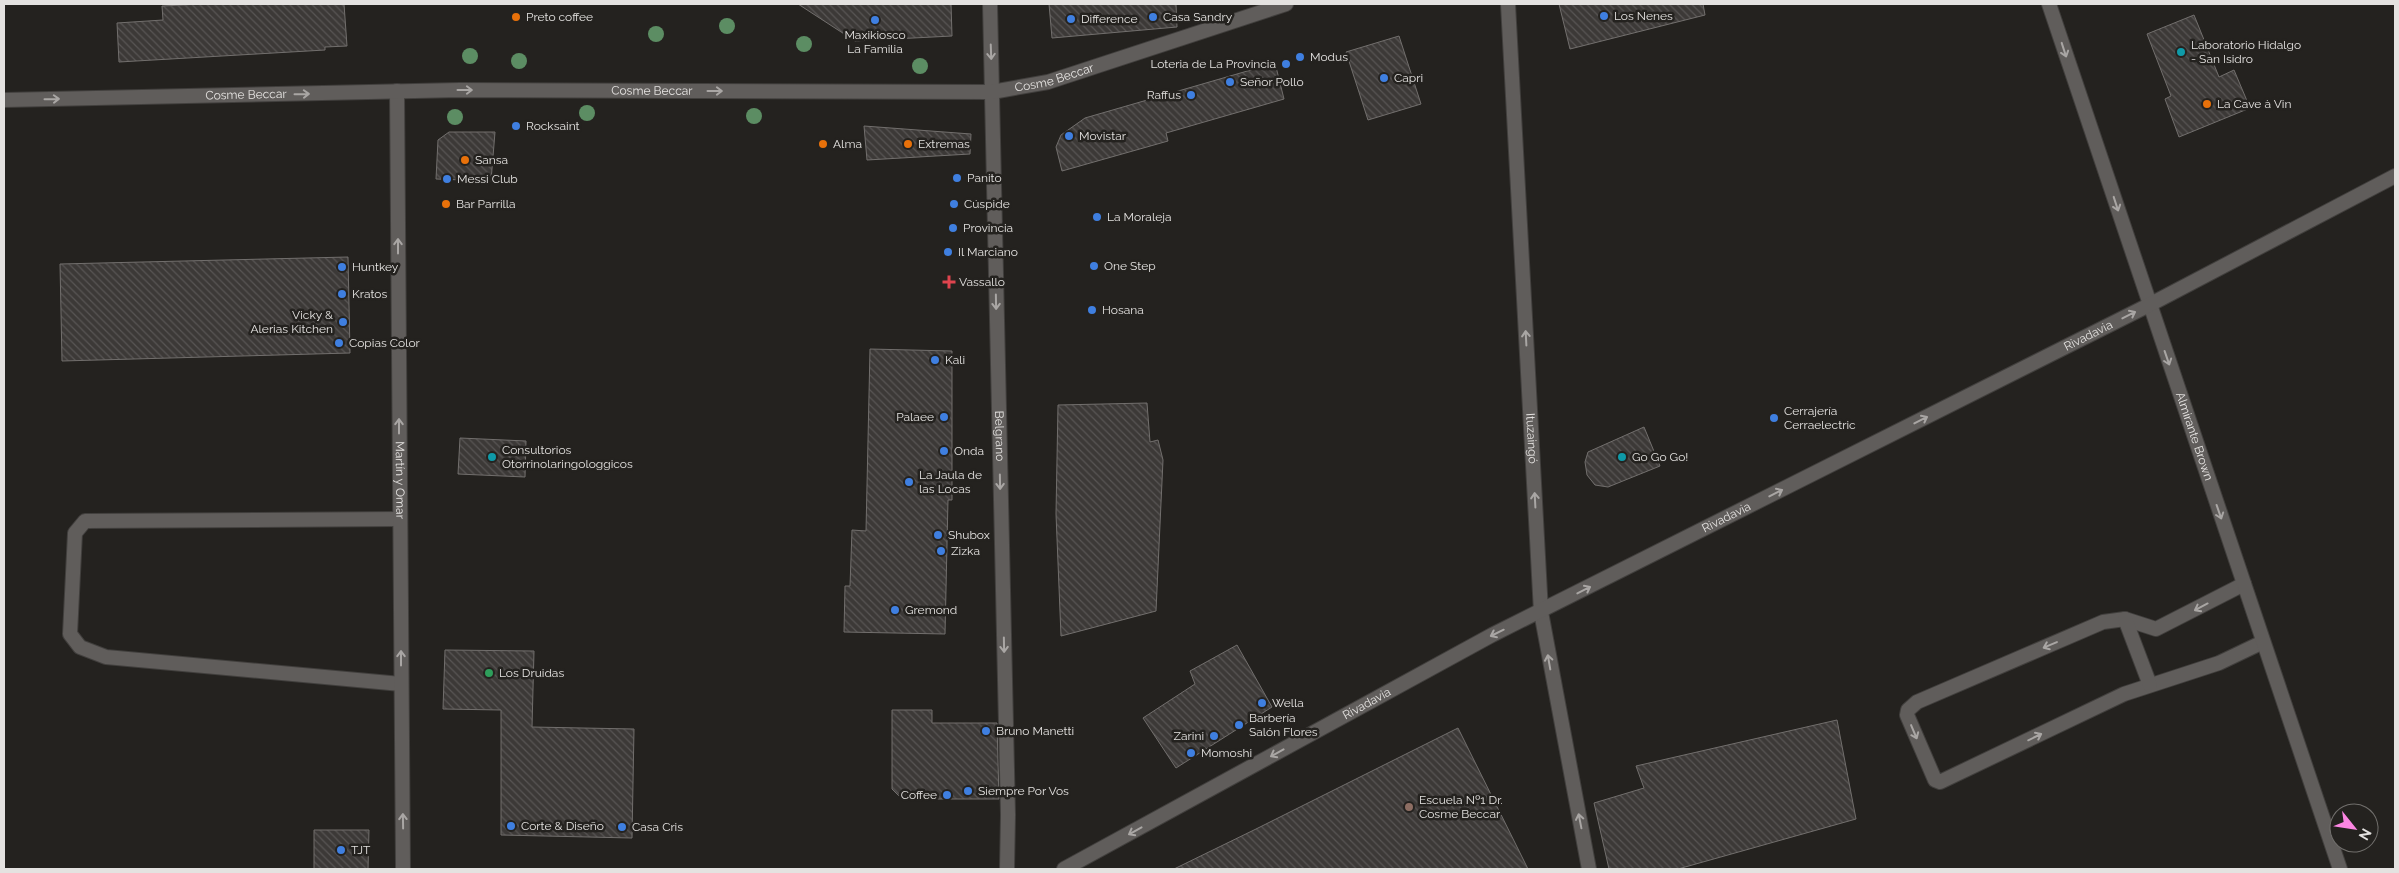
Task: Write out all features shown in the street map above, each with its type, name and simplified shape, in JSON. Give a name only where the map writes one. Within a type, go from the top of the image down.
[{"type":"street","name":"Belgrano","points":[[990,4],[1008,815],[1007,869]]},
{"type":"street","name":"Cosme Beccar","points":[[4,100],[397,91],[992,92],[1048,82],[1286,4]]},
{"type":"street","name":"Ituzaingó","points":[[1508,4],[1541,612],[1589,869]]},
{"type":"street","name":"Almirante Brown","points":[[2049,4],[2340,869]]},
{"type":"street","name":"Martín y Omar","points":[[397,91],[403,869]]},
{"type":"street","name":"Rivadavia","points":[[1064,869],[1492,635],[2149,305],[2395,176]]},
{"type":"street","points":[[400,519],[85,520],[75,533],[70,634],[80,647],[106,657],[401,684]]},
{"type":"street","points":[[2244,584],[2156,628],[2125,618],[2103,622],[1916,702],[1908,710],[1907,715],[1935,780],[1940,782],[2124,694],[2219,663],[2263,642]]},
{"type":"street","points":[[2125,618],[2150,686]]},
{"type":"building","points":[[202,4],[344,4],[347,46],[325,47],[325,50],[119,62],[117,23],[163,20],[162,6]]},
{"type":"building","points":[[798,4],[951,4],[952,36],[855,41]]},
{"type":"building","points":[[1049,4],[1176,4],[1177,27],[1052,38]]},
{"type":"building","name":"Los Nenes","points":[[1559,4],[1703,4],[1705,15],[1570,49]]},
{"type":"building","points":[[2194,15],[2219,77],[2234,70],[2250,108],[2179,137],[2165,99],[2171,96],[2147,34]]},
{"type":"building","name":"Capri","points":[[1399,36],[1421,104],[1368,120],[1346,52]]},
{"type":"building","points":[[1275,63],[1284,99],[1166,133],[1168,141],[1062,171],[1056,147],[1061,135],[1085,118]]},
{"type":"building","name":"Extremas","points":[[864,126],[971,134],[970,154],[867,160]]},
{"type":"building","name":"Sansa","points":[[449,132],[495,132],[491,181],[436,179],[438,140]]},
{"type":"building","points":[[348,257],[350,353],[62,361],[60,264]]},
{"type":"building","points":[[870,349],[952,351],[952,500],[948,500],[945,634],[844,632],[845,586],[850,586],[852,530],[866,531]]},
{"type":"building","points":[[1147,403],[1150,442],[1158,440],[1163,460],[1156,611],[1061,636],[1056,514],[1058,405]]},
{"type":"building","name":"Go Go Go!","points":[[1644,427],[1660,466],[1608,487],[1595,485],[1587,475],[1585,462],[1588,452]]},
{"type":"building","name":"Consultorios Otorrinolaringologgicos","points":[[460,438],[526,441],[525,477],[458,474]]},
{"type":"building","points":[[1237,645],[1272,707],[1176,768],[1143,718],[1195,684],[1190,671]]},
{"type":"building","points":[[445,650],[534,651],[532,727],[634,729],[632,838],[501,835],[501,710],[443,709]]},
{"type":"building","points":[[892,710],[932,710],[932,723],[997,723],[999,799],[911,799],[900,797],[892,789]]},
{"type":"building","points":[[1837,720],[1856,819],[1678,869],[1609,869],[1594,803],[1644,788],[1636,766]]},
{"type":"building","name":"Escuela Nº1 Dr. Cosme Beccar","points":[[1458,728],[1528,869],[1174,869],[1256,829]]},
{"type":"building","name":"TJT","points":[[314,830],[369,830],[368,869],[314,869]]},
{"type":"place","name":"Los Nenes","points":[[1604,16]]},
{"type":"place","name":"Preto coffee","points":[[516,17]]},
{"type":"place","name":"Casa Sandry","points":[[1153,17]]},
{"type":"place","name":"Difference","points":[[1071,19]]},
{"type":"place","name":"Maxikiosco La Familia","points":[[875,20]]},
{"type":"place","name":"Laboratorio Hidalgo - San Isidro","points":[[2181,52]]},
{"type":"place","name":"Modus","points":[[1300,57]]},
{"type":"place","name":"Loteria de La Provincia","points":[[1286,64]]},
{"type":"place","name":"Capri","points":[[1384,78]]},
{"type":"place","name":"Señor Pollo","points":[[1230,82]]},
{"type":"place","name":"Raffus","points":[[1191,95]]},
{"type":"place","name":"La Cave à Vin","points":[[2207,104]]},
{"type":"place","name":"Rocksaint","points":[[516,126]]},
{"type":"place","name":"Movistar","points":[[1069,136]]},
{"type":"place","name":"Alma","points":[[823,144]]},
{"type":"place","name":"Extremas","points":[[908,144]]},
{"type":"place","name":"Sansa","points":[[465,160]]},
{"type":"place","name":"Panito","points":[[957,178]]},
{"type":"place","name":"Messi Club","points":[[447,179]]},
{"type":"place","name":"Bar Parrilla","points":[[446,204]]},
{"type":"place","name":"Cúspide","points":[[954,204]]},
{"type":"place","name":"La Moraleja","points":[[1097,217]]},
{"type":"place","name":"Provincia","points":[[953,228]]},
{"type":"place","name":"Il Marciano","points":[[948,252]]},
{"type":"place","name":"One Step","points":[[1094,266]]},
{"type":"place","name":"Huntkey","points":[[342,267]]},
{"type":"place","name":"Vassallo","points":[[949,282]]},
{"type":"place","name":"Kratos","points":[[342,294]]},
{"type":"place","name":"Hosana","points":[[1092,310]]},
{"type":"place","name":"Vicky & Alerias Kitchen","points":[[343,322]]},
{"type":"place","name":"Copias Color","points":[[339,343]]},
{"type":"place","name":"Kali","points":[[935,360]]},
{"type":"place","name":"Palaee","points":[[944,417]]},
{"type":"place","name":"Cerrajería Cerraelectric","points":[[1774,418]]},
{"type":"place","name":"Onda","points":[[944,451]]},
{"type":"place","name":"Consultorios Otorrinolaringologgicos","points":[[492,457]]},
{"type":"place","name":"Go Go Go!","points":[[1622,457]]},
{"type":"place","name":"La Jaula de las Locas","points":[[909,482]]},
{"type":"place","name":"Shubox","points":[[938,535]]},
{"type":"place","name":"Zizka","points":[[941,551]]},
{"type":"place","name":"Gremond","points":[[895,610]]},
{"type":"place","name":"Los Druidas","points":[[489,673]]},
{"type":"place","name":"Wella","points":[[1262,703]]},
{"type":"place","name":"Barbería Salón Flores","points":[[1239,725]]},
{"type":"place","name":"Bruno Manetti","points":[[986,731]]},
{"type":"place","name":"Zarini","points":[[1214,736]]},
{"type":"place","name":"Momoshi","points":[[1191,753]]},
{"type":"place","name":"Siempre Por Vos","points":[[968,791]]},
{"type":"place","name":"Coffee","points":[[947,795]]},
{"type":"place","name":"Escuela Nº1 Dr. Cosme Beccar","points":[[1409,807]]},
{"type":"place","name":"Corte & Diseño","points":[[511,826]]},
{"type":"place","name":"Casa Cris","points":[[622,827]]},
{"type":"place","name":"TJT","points":[[341,850]]}]
